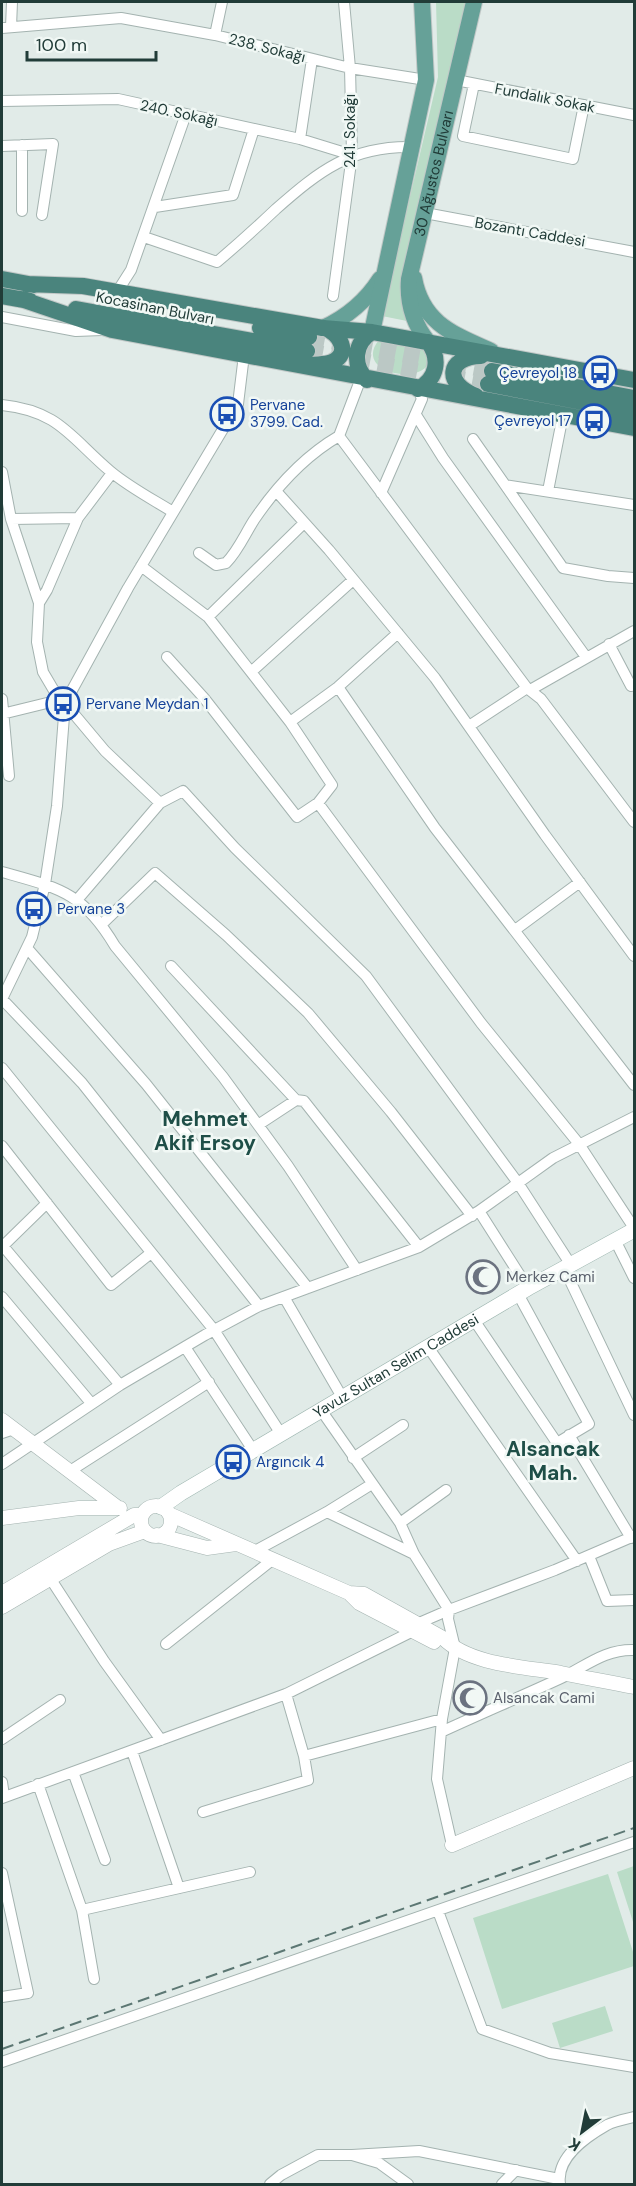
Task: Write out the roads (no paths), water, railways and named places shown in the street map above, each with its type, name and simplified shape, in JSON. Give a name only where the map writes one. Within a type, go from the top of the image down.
[{"type":"highway","name":"Kocasinan Bulvarı","points":[[2,279],[23,292]]},
{"type":"highway","points":[[23,292],[83,286],[135,295],[313,338],[339,337],[342,345],[338,357],[328,363],[299,366]]},
{"type":"highway","points":[[23,292],[112,330],[634,429]]},
{"type":"highway","name":"Kocasinan Bulvarı","points":[[2,296],[23,292],[313,338]]},
{"type":"highway","points":[[364,379],[357,354],[363,339],[372,332]]},
{"type":"highway","points":[[313,338],[372,332],[634,380]]},
{"type":"highway","points":[[418,389],[427,383],[435,368],[435,357],[428,342]]},
{"type":"highway","points":[[494,402],[461,389],[455,381],[454,372],[465,358],[503,356]]},
{"type":"highway","points":[[634,398],[490,378],[634,412]]},
{"type":"main road","name":"30 Ağustos Bulvarı","points":[[372,332],[426,80],[422,2]]},
{"type":"main road","name":"30 Ağustos Bulvarı","points":[[428,342],[414,319],[409,303],[408,287],[474,2]]},
{"type":"main road","points":[[412,265],[417,292],[425,308],[435,320],[458,336],[503,356]]},
{"type":"main road","points":[[313,338],[360,304],[384,273]]},
{"type":"main road","name":"Yavuz Sultan Selim Caddesi","points":[[165,1510],[181,1493],[523,1291],[634,1229]]},
{"type":"street","points":[[7,27],[12,2]]},
{"type":"street","points":[[215,35],[222,2]]},
{"type":"street","name":"241. Sokağı","points":[[333,296],[352,155],[350,68],[344,2]]},
{"type":"street","name":"238. Sokağı","points":[[7,27],[121,18],[215,35],[350,68],[426,80]]},
{"type":"street","points":[[300,139],[312,59]]},
{"type":"street","name":"Fundalık Sokak","points":[[456,80],[634,115]]},
{"type":"street","points":[[474,84],[464,136],[562,157],[573,159],[584,105]]},
{"type":"street","name":"240. Sokağı","points":[[2,101],[118,99],[300,139],[352,155]]},
{"type":"street","points":[[117,292],[131,270],[144,237],[186,114]]},
{"type":"street","points":[[155,207],[233,195],[254,129]]},
{"type":"street","points":[[2,146],[53,144],[42,215]]},
{"type":"street","points":[[22,145],[22,211]]},
{"type":"street","points":[[144,237],[217,262],[316,175],[352,155],[387,147],[411,147]]},
{"type":"street","name":"Bozantı Caddesi","points":[[425,213],[634,252]]},
{"type":"street","points":[[131,270],[135,295]]},
{"type":"street","points":[[2,316],[76,331],[112,330]]},
{"type":"street","points":[[244,355],[238,404],[141,566],[65,703],[57,806],[45,884],[32,937],[4,985],[2,999],[82,1083],[259,1306]]},
{"type":"street","points":[[199,553],[216,565],[226,563],[276,491],[304,460],[339,436],[364,379]]},
{"type":"street","points":[[381,493],[422,399],[418,389]]},
{"type":"street","points":[[2,405],[33,411],[56,421],[112,472],[173,512]]},
{"type":"street","points":[[416,415],[443,458],[586,657]]},
{"type":"street","points":[[548,492],[563,415]]},
{"type":"street","points":[[339,436],[529,689],[541,699],[634,822]]},
{"type":"street","points":[[473,439],[563,567],[608,576],[634,578]]},
{"type":"street","points":[[2,472],[4,493],[11,519],[39,603],[37,631],[40,663],[48,681],[105,751],[160,803]]},
{"type":"street","points":[[39,603],[47,590],[78,518],[112,472]]},
{"type":"street","points":[[505,485],[634,506]]},
{"type":"street","points":[[276,491],[435,678],[634,956]]},
{"type":"street","points":[[11,519],[78,518]]},
{"type":"street","points":[[208,617],[304,523]]},
{"type":"street","points":[[141,566],[208,617],[290,722],[332,785],[318,803],[297,817],[204,698],[167,657]]},
{"type":"street","points":[[251,672],[353,580]]},
{"type":"street","points":[[470,726],[529,689],[634,631]]},
{"type":"street","points":[[290,722],[338,687],[398,633]]},
{"type":"street","points":[[609,644],[631,686]]},
{"type":"street","points":[[338,687],[435,828],[634,1085]]},
{"type":"street","points":[[2,699],[9,776]]},
{"type":"street","points":[[2,714],[51,702],[65,703]]},
{"type":"street","points":[[77,900],[160,803],[183,790],[235,848],[366,976],[518,1183],[568,1267],[634,1415]]},
{"type":"street","points":[[318,803],[481,1023],[579,1144],[634,1229]]},
{"type":"street","points":[[2,872],[45,884],[77,900],[93,913],[115,946],[223,1077],[288,1166],[357,1270]]},
{"type":"street","points":[[102,924],[154,873],[226,935],[308,1013],[475,1214],[523,1291],[589,1424],[557,1443],[474,1320]]},
{"type":"street","points":[[515,930],[580,882]]},
{"type":"street","points":[[27,948],[146,1084],[309,1288]]},
{"type":"street","points":[[171,966],[296,1100],[304,1101],[419,1247]]},
{"type":"street","points":[[2,1068],[214,1330],[281,1434]]},
{"type":"street","points":[[258,1125],[296,1100]]},
{"type":"street","points":[[2,1464],[120,1384],[214,1330],[259,1306],[419,1247],[475,1214],[553,1158],[634,1117]]},
{"type":"street","points":[[2,1146],[111,1285],[151,1253]]},
{"type":"street","points":[[47,1203],[2,1245],[120,1384]]},
{"type":"street","points":[[615,1240],[634,1278]]},
{"type":"street","points":[[2,1297],[91,1403]]},
{"type":"street","points":[[284,1297],[342,1397]]},
{"type":"street","points":[[185,1347],[253,1450]]},
{"type":"street","points":[[428,1347],[577,1561]]},
{"type":"street","points":[[70,1471],[209,1382]]},
{"type":"street","points":[[321,1410],[400,1524],[414,1554],[449,1610],[448,1619],[453,1646],[442,1719],[437,1779],[452,1845],[634,1768]]},
{"type":"street","points":[[2,1420],[8,1431],[34,1443],[117,1507]]},
{"type":"street","points":[[353,1458],[403,1425]]},
{"type":"street","points":[[2,1782],[3,1797],[286,1694],[449,1610],[633,1537],[569,1435]]},
{"type":"street","points":[[253,1552],[327,1512],[372,1484]]},
{"type":"street","points":[[400,1524],[446,1490]]},
{"type":"street","points":[[2,1593],[134,1515],[142,1514],[151,1506],[165,1510],[253,1552],[349,1593],[364,1594],[416,1627],[443,1638],[453,1646],[491,1661],[634,1687]]},
{"type":"street","points":[[2,1518],[79,1508],[117,1507],[142,1514]]},
{"type":"street","points":[[2,1607],[109,1544],[168,1529],[170,1522],[165,1510]]},
{"type":"street","points":[[327,1512],[414,1554]]},
{"type":"street","points":[[142,1514],[141,1525],[151,1533],[207,1548],[236,1544]]},
{"type":"street","points":[[589,1556],[607,1601],[634,1600]]},
{"type":"street","points":[[166,1644],[272,1560]]},
{"type":"street","points":[[50,1578],[104,1661],[161,1740]]},
{"type":"street","points":[[441,1732],[568,1675],[601,1655],[621,1650],[634,1650]]},
{"type":"street","points":[[204,1812],[308,1780],[304,1756],[286,1694]]},
{"type":"street","points":[[2,1740],[60,1700]]},
{"type":"street","points":[[304,1756],[442,1719]]},
{"type":"street","points":[[132,1751],[179,1888]]},
{"type":"street","points":[[73,1772],[105,1860]]},
{"type":"street","points":[[38,1784],[82,1910],[94,1979]]},
{"type":"street","points":[[2,2062],[634,1842]]},
{"type":"street","points":[[82,1910],[250,1872]]},
{"type":"street","points":[[2,1873],[7,1924],[28,1993],[2,1997]]},
{"type":"street","points":[[438,1911],[482,2029],[550,2053],[634,2067]]},
{"type":"street","points":[[270,2184],[281,2175],[318,2155],[351,2156],[419,2151],[516,2170],[560,2182],[558,2173],[572,2150],[609,2124],[634,2117]]},
{"type":"street","points":[[351,2156],[379,2163],[408,2184]]},
{"type":"street","points":[[502,2184],[516,2170]]},
{"type":"tunnel","points":[[309,337],[492,371]]},
{"type":"tunnel","points":[[307,351],[488,384]]},
{"type":"railway","points":[[2,2049],[634,1828]]},
{"type":"place","name":"Çevreyol 18","points":[[600,373]]},
{"type":"place","name":"Pervane 3799. Cad.","points":[[227,414]]},
{"type":"place","name":"Çevreyol 17","points":[[594,421]]},
{"type":"place","name":"Pervane Meydan 1","points":[[63,704]]},
{"type":"place","name":"Pervane 3","points":[[34,909]]},
{"type":"place","name":"Merkez Cami","points":[[483,1277]]},
{"type":"place","name":"Argıncık 4","points":[[233,1462]]},
{"type":"place","name":"Alsancak Cami","points":[[470,1698]]},
{"type":"district","name":"Mehmet Akif Ersoy","points":[[205,1131]]},
{"type":"district","name":"Alsancak Mah.","points":[[553,1461]]}]
